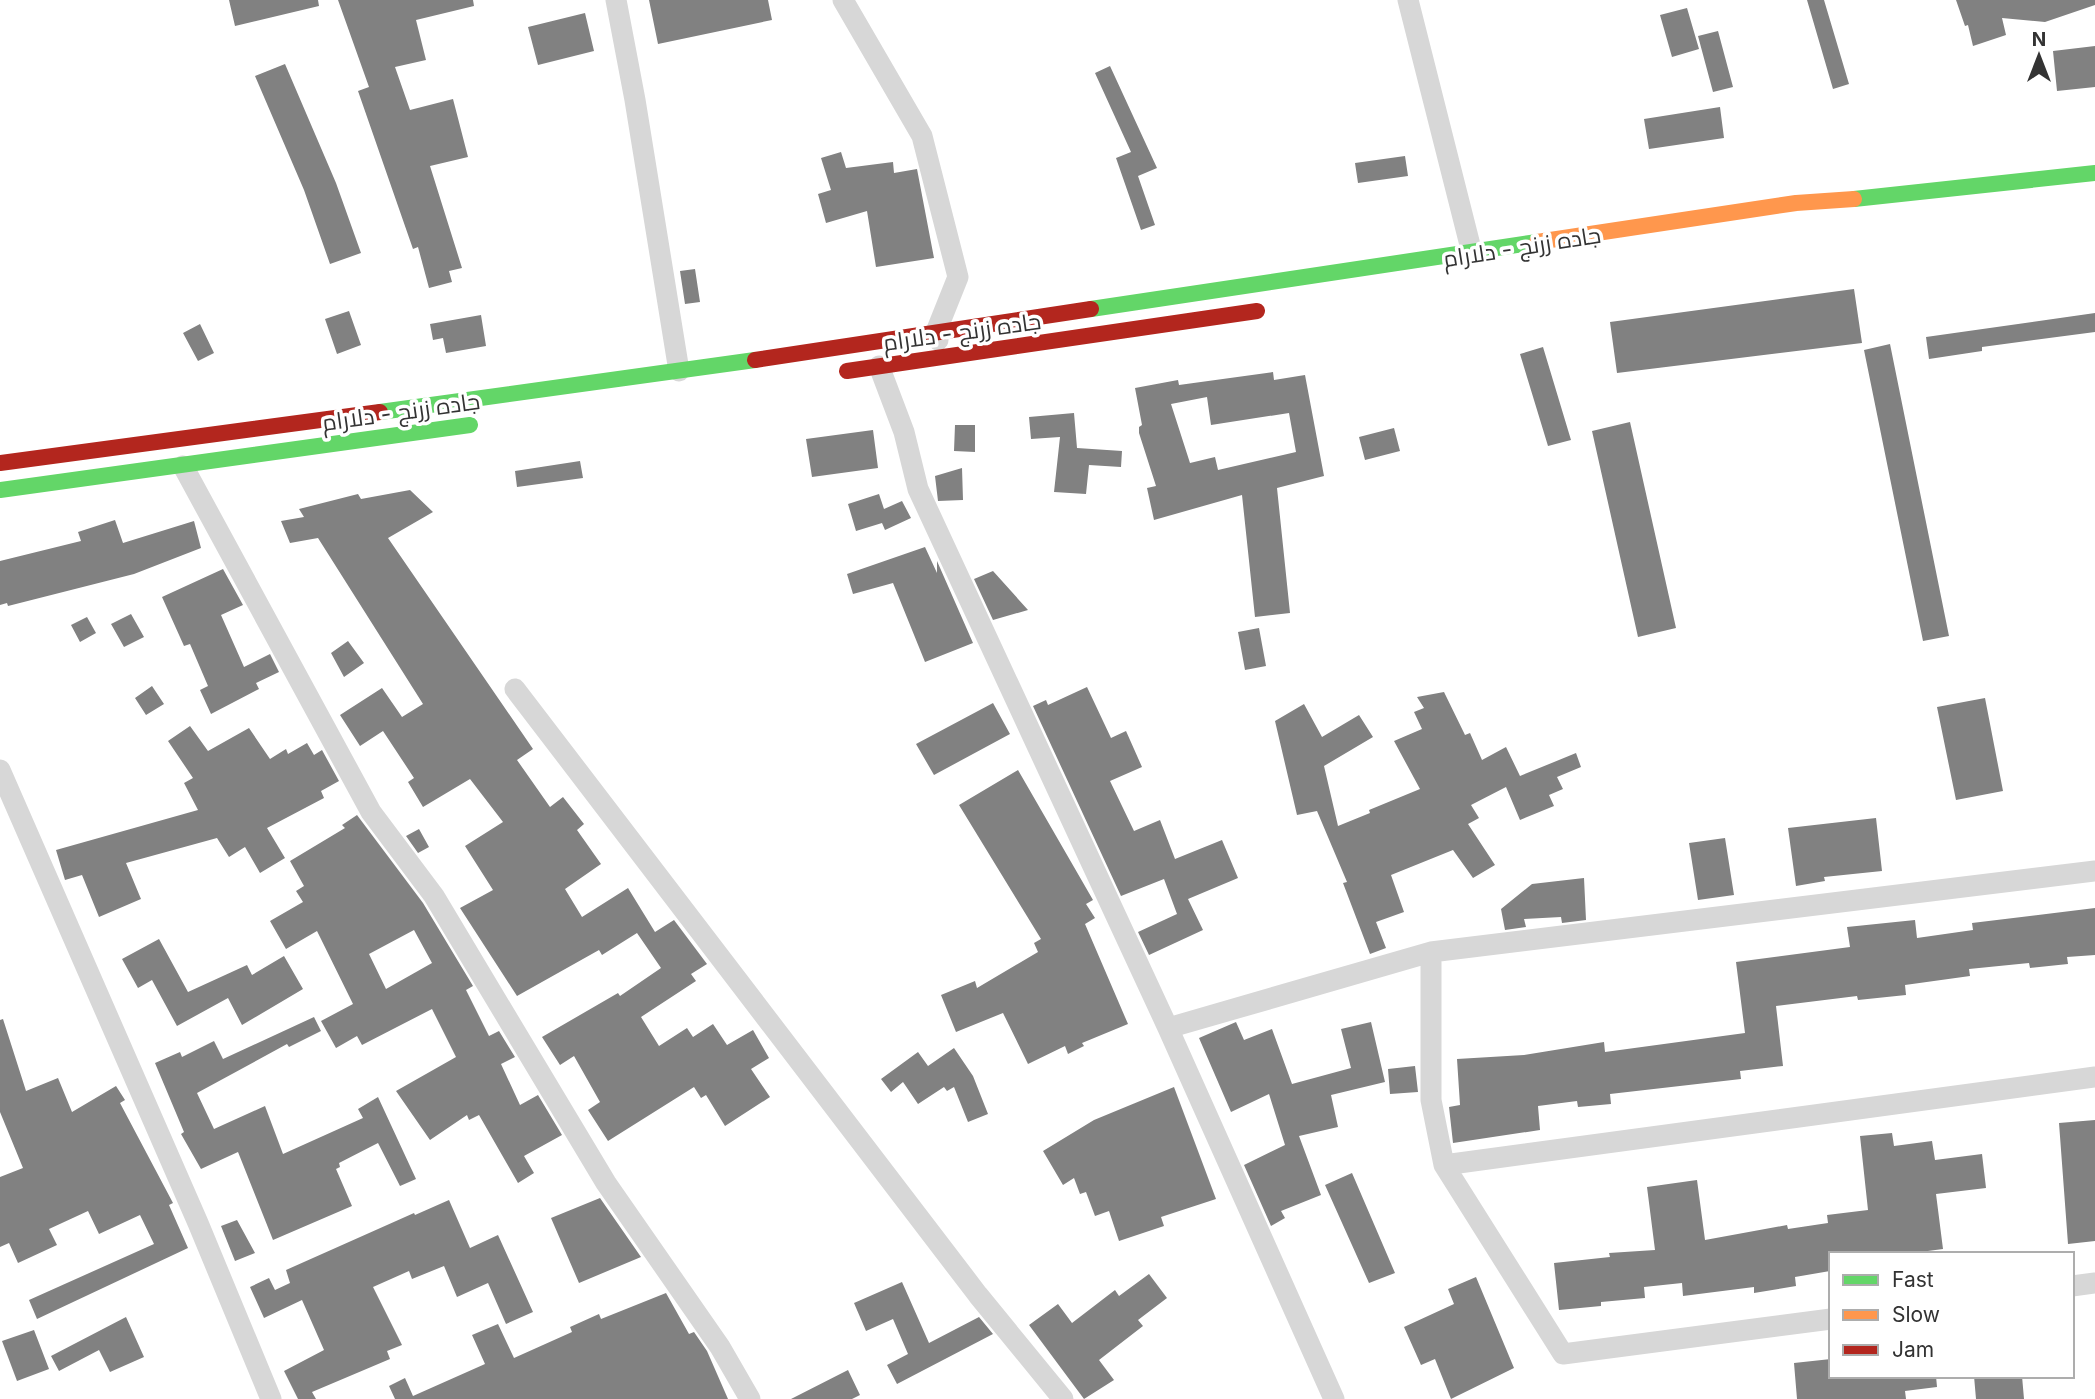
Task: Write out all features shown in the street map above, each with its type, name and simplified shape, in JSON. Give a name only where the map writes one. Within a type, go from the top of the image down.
[{"type":"highway","name":"جاده زرنج - دلارام","points":[[0,463],[679,370],[1796,203],[1926,193],[2095,173]]},
{"type":"highway","name":"جاده زرنج - دلارام","points":[[1845,216],[1926,193]]},
{"type":"highway","name":"جاده زرنج - دلارام","points":[[825,374],[943,359],[1271,309]]},
{"type":"highway","name":"جاده زرنج - دلارام","points":[[0,490],[483,423]]},
{"type":"street","points":[[616,0],[679,370]]},
{"type":"street","points":[[843,0],[922,136],[958,277],[936,332],[943,359]]},
{"type":"street","points":[[1408,0],[1472,253]]},
{"type":"street","points":[[879,366],[904,432],[918,489],[1168,1028],[1334,1399]]},
{"type":"street","points":[[183,466],[371,811],[434,896],[606,1183],[720,1347],[750,1399]]},
{"type":"street","points":[[514,689],[969,1283],[1063,1399]]},
{"type":"street","points":[[0,770],[193,1211],[271,1399]]},
{"type":"street","points":[[1168,1028],[1431,952],[2095,871]]},
{"type":"street","points":[[1431,952],[1431,1100],[1444,1165],[1563,1354],[1829,1318]]},
{"type":"street","points":[[1444,1165],[2095,1077]]},
{"type":"street","points":[[2074,1286],[2095,1283]]},
{"type":"building","points":[[229,0],[318,0],[319,6],[235,26]]},
{"type":"building","points":[[338,0],[473,0],[474,6],[416,20],[426,60],[395,67],[410,110],[453,99],[468,157],[430,166],[462,268],[449,271],[452,282],[429,288],[418,247],[413,249],[358,91],[369,87]]},
{"type":"building","points":[[649,0],[768,0],[772,20],[658,44]]},
{"type":"building","points":[[1807,0],[1824,0],[1849,84],[1833,89]]},
{"type":"building","points":[[1956,0],[2095,0],[2095,5],[2045,22],[2002,18],[2006,35],[1973,46],[1968,25],[1965,26]]},
{"type":"building","points":[[1687,8],[1699,49],[1672,57],[1660,15]]},
{"type":"building","points":[[585,13],[594,51],[538,65],[528,27]]},
{"type":"building","points":[[1718,31],[1733,87],[1713,92],[1698,36]]},
{"type":"building","points":[[2095,46],[2095,87],[2057,91],[2053,51]]},
{"type":"building","points":[[285,64],[336,183],[361,253],[330,264],[304,190],[255,76]]},
{"type":"building","points":[[1110,66],[1157,168],[1138,176],[1155,225],[1141,230],[1116,158],[1131,152],[1095,73]]},
{"type":"building","points":[[1720,107],[1724,138],[1649,149],[1644,119]]},
{"type":"building","points":[[841,152],[846,168],[893,162],[894,173],[917,169],[934,258],[876,267],[867,211],[826,223],[818,194],[831,190],[821,158]]},
{"type":"building","points":[[1405,156],[1408,176],[1358,183],[1355,163]]},
{"type":"building","points":[[695,269],[700,302],[685,304],[680,271]]},
{"type":"building","points":[[1854,289],[1862,343],[1617,373],[1610,322]]},
{"type":"building","points":[[349,311],[361,345],[337,354],[325,319]]},
{"type":"building","points":[[2095,313],[2095,332],[1982,347],[1982,351],[1929,359],[1926,337]]},
{"type":"building","points":[[481,315],[486,346],[446,353],[443,338],[433,340],[430,324]]},
{"type":"building","points":[[200,324],[214,353],[198,361],[183,333]]},
{"type":"building","points":[[1890,344],[1949,636],[1923,641],[1864,350]]},
{"type":"building","points":[[1543,347],[1571,440],[1548,446],[1520,354]]},
{"type":"building","points":[[1273,372],[1274,380],[1305,375],[1324,476],[1277,488],[1290,613],[1255,617],[1242,495],[1154,520],[1147,488],[1156,486],[1139,433],[1139,427],[1142,425],[1135,388],[1178,380],[1179,385]],"holes":[[[1207,397],[1211,425],[1289,413],[1296,452],[1218,470],[1215,457],[1190,463],[1171,404]]]},
{"type":"building","points":[[1074,413],[1077,448],[1122,451],[1121,467],[1089,465],[1086,494],[1054,492],[1060,437],[1031,439],[1029,417]]},
{"type":"building","points":[[1630,422],[1676,628],[1638,637],[1592,431]]},
{"type":"building","points":[[955,425],[975,425],[975,452],[954,451]]},
{"type":"building","points":[[1394,428],[1400,451],[1365,460],[1359,437]]},
{"type":"building","points":[[873,430],[878,468],[812,477],[806,439]]},
{"type":"building","points":[[580,461],[583,478],[517,487],[515,471]]},
{"type":"building","points":[[962,468],[963,500],[938,501],[935,476]]},
{"type":"building","points":[[410,490],[433,512],[388,538],[533,749],[517,760],[550,807],[563,797],[584,824],[577,830],[601,864],[565,889],[582,917],[628,888],[655,932],[674,920],[707,964],[691,974],[696,981],[641,1017],[659,1046],[687,1028],[693,1037],[713,1024],[727,1045],[753,1030],[769,1058],[751,1069],[770,1097],[725,1126],[706,1095],[701,1098],[694,1087],[608,1141],[588,1110],[600,1102],[574,1056],[560,1065],[542,1037],[618,993],[620,996],[661,968],[637,933],[602,955],[599,950],[517,996],[460,908],[493,890],[465,846],[503,822],[470,779],[423,807],[408,782],[414,778],[383,731],[360,746],[340,715],[382,688],[402,717],[423,704],[318,538],[290,543],[281,521],[304,517],[299,509],[358,494],[361,499]]},
{"type":"building","points":[[879,494],[884,509],[902,501],[911,518],[885,530],[882,523],[856,531],[848,504]]},
{"type":"building","points":[[115,520],[123,543],[194,521],[201,548],[134,574],[8,606],[7,603],[0,605],[0,561],[81,541],[78,532]]},
{"type":"building","points":[[925,547],[937,573],[937,561],[973,643],[925,662],[893,583],[853,594],[847,574]]},
{"type":"building","points":[[223,569],[243,605],[221,615],[244,667],[270,654],[279,672],[256,683],[259,689],[211,714],[200,690],[208,686],[190,644],[184,646],[162,597]]},
{"type":"building","points":[[993,571],[1028,610],[993,620],[974,579]]},
{"type":"building","points":[[131,614],[144,637],[124,647],[111,624]]},
{"type":"building","points":[[87,617],[96,633],[80,642],[71,625]]},
{"type":"building","points":[[1259,628],[1266,666],[1245,670],[1238,632]]},
{"type":"building","points":[[348,641],[364,663],[344,677],[331,653]]},
{"type":"building","points":[[152,686],[164,704],[146,715],[135,698]]},
{"type":"building","points":[[1087,687],[1111,738],[1126,731],[1142,767],[1110,781],[1134,831],[1160,820],[1175,859],[1222,840],[1238,878],[1188,899],[1203,930],[1149,955],[1138,932],[1177,914],[1164,879],[1121,896],[1033,706],[1046,700],[1048,705]]},
{"type":"building","points":[[1444,692],[1465,735],[1470,733],[1482,760],[1506,747],[1520,776],[1576,753],[1581,767],[1557,777],[1563,789],[1549,795],[1554,806],[1520,820],[1506,787],[1471,805],[1479,818],[1468,824],[1495,865],[1473,878],[1453,850],[1391,875],[1404,912],[1376,922],[1386,948],[1370,954],[1343,883],[1347,882],[1317,811],[1297,815],[1275,721],[1304,704],[1322,737],[1359,715],[1373,737],[1324,766],[1338,826],[1420,789],[1394,741],[1422,729],[1414,712],[1424,708],[1417,697]]},
{"type":"building","points":[[1985,698],[2003,791],[1956,800],[1937,707]]},
{"type":"building","points":[[993,703],[1010,734],[934,775],[916,744]]},
{"type":"building","points":[[190,726],[208,751],[249,728],[270,759],[286,749],[288,754],[307,743],[314,755],[322,750],[339,781],[321,791],[324,798],[267,828],[285,858],[260,873],[245,847],[229,857],[217,838],[126,863],[141,899],[99,917],[82,875],[65,880],[56,850],[198,810],[184,783],[193,778],[168,741]]},
{"type":"building","points":[[1018,770],[1093,900],[1086,904],[1095,918],[1085,924],[1128,1024],[1082,1043],[1084,1046],[1068,1054],[1065,1046],[1028,1064],[1003,1013],[956,1032],[941,995],[975,981],[977,988],[1038,952],[1034,943],[1041,939],[959,805]]},
{"type":"building","points":[[357,815],[423,903],[473,986],[466,990],[489,1036],[499,1031],[515,1057],[501,1064],[520,1105],[538,1095],[562,1135],[524,1156],[534,1173],[518,1183],[479,1115],[469,1120],[467,1115],[430,1140],[396,1091],[456,1057],[432,1009],[362,1045],[357,1036],[336,1048],[321,1021],[353,1004],[317,931],[286,949],[270,921],[303,902],[296,891],[304,886],[290,861],[345,828],[342,825]],"holes":[[[414,930],[432,963],[386,989],[369,954]]]},
{"type":"building","points":[[1876,818],[1882,871],[1824,877],[1825,881],[1796,886],[1788,828]]},
{"type":"building","points":[[419,829],[429,847],[418,853],[406,836]]},
{"type":"building","points":[[1725,838],[1734,895],[1698,900],[1689,843]]},
{"type":"building","points":[[1584,878],[1586,920],[1562,923],[1561,917],[1524,919],[1526,927],[1505,930],[1501,909],[1532,884]]},
{"type":"building","points":[[2095,908],[2095,955],[2067,957],[2068,964],[2030,968],[2029,963],[1969,969],[1970,976],[1905,985],[1906,995],[1858,1000],[1857,996],[1776,1006],[1783,1066],[1740,1071],[1741,1079],[1610,1094],[1611,1104],[1578,1107],[1577,1101],[1538,1106],[1540,1130],[1453,1143],[1449,1107],[1460,1105],[1457,1059],[1524,1055],[1604,1042],[1605,1052],[1745,1033],[1736,962],[1850,947],[1847,927],[1915,920],[1917,938],[1973,930],[1972,923]]},
{"type":"building","points":[[159,939],[188,992],[247,965],[252,975],[284,956],[303,989],[242,1025],[228,998],[177,1026],[152,980],[138,988],[122,959]]},
{"type":"building","points":[[314,1017],[321,1031],[289,1047],[287,1044],[197,1093],[214,1129],[265,1106],[283,1154],[363,1118],[358,1109],[378,1097],[416,1179],[400,1186],[378,1143],[339,1163],[340,1167],[336,1169],[352,1206],[273,1240],[238,1152],[201,1169],[181,1134],[184,1132],[155,1063],[180,1052],[182,1057],[214,1041],[223,1059]]},
{"type":"building","points":[[3,1019],[26,1091],[58,1078],[72,1112],[116,1086],[125,1100],[120,1103],[173,1203],[169,1205],[188,1248],[37,1319],[29,1300],[154,1244],[140,1215],[99,1234],[88,1211],[49,1229],[57,1245],[18,1263],[9,1243],[0,1247],[0,1177],[23,1168],[0,1112],[0,1020]]},
{"type":"building","points":[[1236,1022],[1244,1040],[1272,1029],[1292,1084],[1351,1068],[1341,1029],[1371,1022],[1385,1082],[1331,1095],[1338,1127],[1299,1136],[1321,1195],[1281,1211],[1285,1218],[1271,1226],[1244,1165],[1285,1145],[1269,1094],[1231,1112],[1199,1038]]},
{"type":"building","points":[[954,1048],[973,1076],[988,1114],[968,1122],[954,1087],[947,1091],[944,1087],[918,1104],[903,1082],[891,1092],[881,1079],[918,1052],[928,1066]]},
{"type":"building","points":[[1415,1066],[1418,1092],[1390,1094],[1388,1069]]},
{"type":"building","points":[[1174,1087],[1216,1199],[1161,1217],[1164,1226],[1119,1241],[1109,1211],[1095,1216],[1086,1192],[1080,1194],[1074,1178],[1063,1185],[1043,1151],[1094,1120]]},
{"type":"building","points":[[2095,1120],[2095,1241],[2068,1244],[2059,1123]]},
{"type":"building","points":[[1892,1133],[1894,1146],[1932,1141],[1935,1160],[1982,1154],[1986,1188],[1936,1194],[1943,1249],[1920,1252],[1829,1252],[1829,1271],[1795,1277],[1796,1286],[1754,1293],[1754,1287],[1683,1296],[1682,1283],[1644,1287],[1645,1298],[1601,1302],[1601,1306],[1559,1310],[1554,1263],[1610,1257],[1609,1253],[1655,1250],[1647,1187],[1697,1180],[1705,1240],[1787,1225],[1788,1229],[1828,1223],[1827,1215],[1868,1210],[1860,1136]]},
{"type":"building","points":[[1352,1173],[1395,1273],[1369,1283],[1325,1185]]},
{"type":"building","points":[[600,1198],[641,1257],[579,1283],[551,1218]]},
{"type":"building","points":[[449,1200],[470,1248],[498,1235],[533,1312],[506,1324],[488,1283],[457,1297],[444,1266],[412,1279],[409,1271],[373,1287],[402,1345],[387,1351],[390,1359],[312,1392],[316,1399],[298,1399],[284,1371],[324,1350],[302,1300],[264,1318],[250,1287],[269,1278],[275,1290],[290,1283],[286,1270]]},
{"type":"building","points":[[237,1220],[255,1253],[235,1261],[221,1226]]},
{"type":"building","points":[[1149,1274],[1167,1298],[1138,1320],[1143,1326],[1099,1360],[1114,1380],[1084,1399],[1029,1325],[1058,1304],[1072,1323],[1115,1290],[1119,1296]]},
{"type":"building","points":[[1476,1277],[1514,1368],[1451,1399],[1435,1359],[1421,1365],[1404,1327],[1454,1304],[1448,1289]]},
{"type":"building","points":[[902,1282],[929,1343],[979,1317],[993,1334],[897,1384],[887,1365],[908,1354],[893,1319],[866,1331],[854,1303]]},
{"type":"building","points":[[666,1293],[689,1334],[694,1332],[707,1351],[728,1399],[395,1399],[389,1386],[405,1378],[413,1396],[485,1364],[472,1335],[498,1324],[514,1358],[572,1332],[570,1327],[599,1314],[601,1319]]},
{"type":"building","points":[[126,1317],[144,1357],[110,1372],[99,1350],[59,1371],[51,1356]]},
{"type":"building","points":[[34,1330],[49,1369],[17,1381],[2,1341]]},
{"type":"building","points":[[1829,1359],[1829,1378],[1936,1378],[1937,1387],[1905,1391],[1906,1399],[1797,1399],[1794,1363]]},
{"type":"building","points":[[848,1370],[860,1395],[852,1399],[791,1399]]},
{"type":"building","points":[[1974,1378],[2022,1378],[2024,1399],[1976,1399]]},
{"type":"traffic: fast","points":[[1854,199],[2095,173]]},
{"type":"traffic: fast","points":[[1091,309],[1537,242]]},
{"type":"traffic: fast","points":[[380,412],[755,360]]},
{"type":"traffic: fast","points":[[0,490],[470,425]]},
{"type":"traffic: slow","points":[[1537,242],[1796,203],[1854,199]]},
{"type":"traffic: jam","points":[[755,360],[1091,309]]},
{"type":"traffic: jam","points":[[847,371],[1257,311]]},
{"type":"traffic: jam","points":[[0,463],[380,412]]}]
